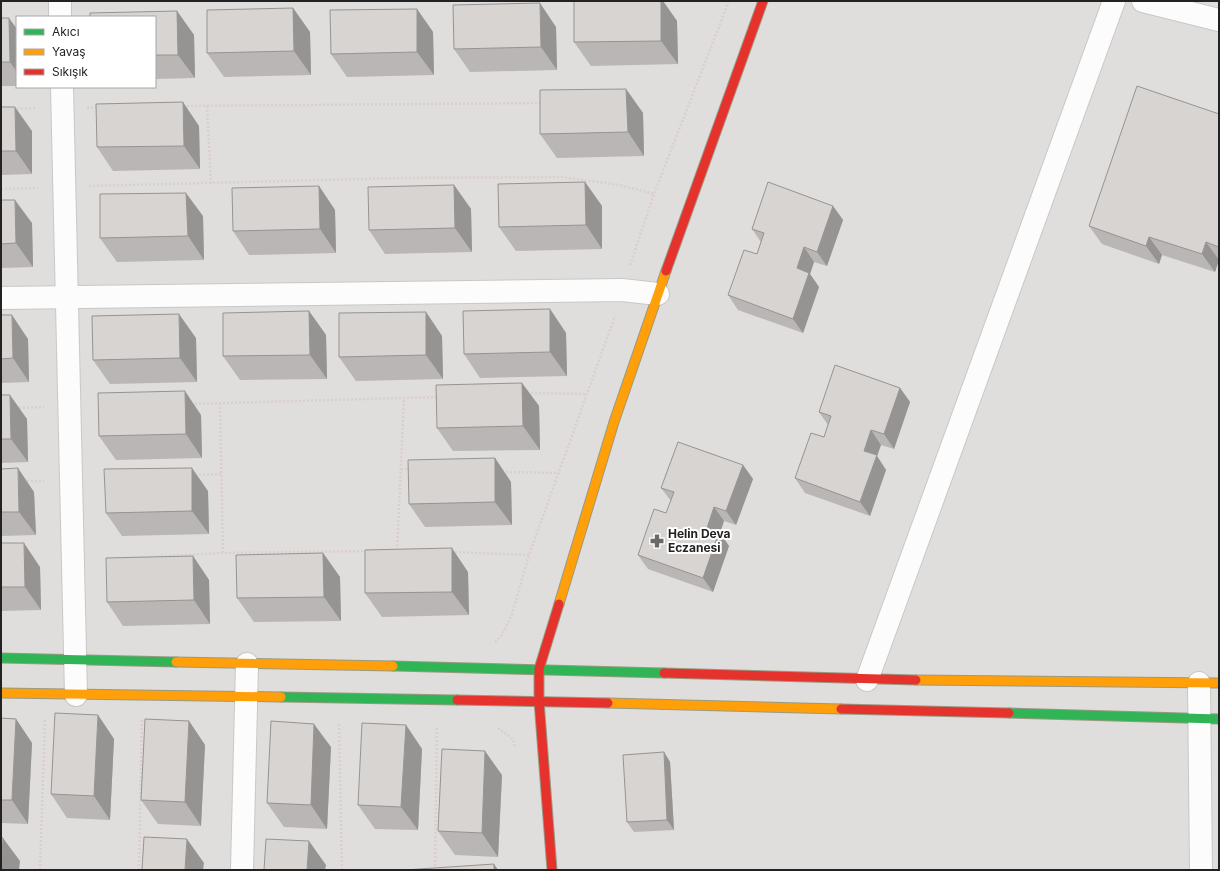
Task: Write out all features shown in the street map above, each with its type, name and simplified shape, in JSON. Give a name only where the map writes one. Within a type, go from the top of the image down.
[{"type":"street","points":[[60,1],[60,16]]},
{"type":"street","points":[[552,870],[539,702],[539,669],[614,422],[658,294],[763,1]]},
{"type":"street","points":[[867,680],[1114,1]]},
{"type":"street","points":[[1143,1],[1219,20]]},
{"type":"street","points":[[62,97],[76,695]]},
{"type":"street","points":[[1,298],[622,290],[658,294]]},
{"type":"street","points":[[1,658],[539,669],[867,680],[1209,683],[1201,870]]},
{"type":"street","points":[[242,870],[247,697],[246,664]]},
{"type":"street","points":[[1,693],[539,702],[1208,718]]},
{"type":"path","points":[[493,644],[502,635],[512,614],[529,555],[613,323],[622,290],[654,194],[729,1]]},
{"type":"path","points":[[9,109],[62,97],[100,107]]},
{"type":"path","points":[[176,106],[549,103]]},
{"type":"path","points":[[207,106],[211,183]]},
{"type":"path","points":[[1,189],[400,178],[562,176],[620,185],[654,194]]},
{"type":"path","points":[[524,393],[587,394]]},
{"type":"path","points":[[188,404],[444,396]]},
{"type":"path","points":[[398,550],[404,398]]},
{"type":"path","points":[[220,403],[223,552]]},
{"type":"path","points":[[9,408],[69,407]]},
{"type":"path","points":[[401,469],[417,470]]},
{"type":"path","points":[[496,472],[559,473]]},
{"type":"path","points":[[190,476],[222,474]]},
{"type":"path","points":[[16,481],[71,481]]},
{"type":"path","points":[[390,550],[405,550]]},
{"type":"path","points":[[128,558],[223,552],[374,551]]},
{"type":"path","points":[[449,552],[529,555]]},
{"type":"path","points":[[40,870],[45,714]]},
{"type":"path","points":[[135,717],[142,718],[139,870]]},
{"type":"path","points":[[339,721],[342,870]]},
{"type":"path","points":[[435,870],[437,721]]},
{"type":"path","points":[[491,725],[498,727],[513,739],[516,754]]},
{"type":"shaded area","points":[[1,1],[1219,1],[1219,870],[1,870]]},
{"type":"building","points":[[574,1],[661,1],[661,41],[574,42]]},
{"type":"building","points":[[540,3],[541,47],[454,49],[453,5]]},
{"type":"building","points":[[293,8],[294,51],[207,53],[207,10]]},
{"type":"building","points":[[417,9],[417,52],[331,54],[330,10]]},
{"type":"building","points":[[177,11],[178,55],[156,55],[156,16],[90,16],[90,13]]},
{"type":"building","points":[[1,18],[9,18],[10,62],[1,62]]},
{"type":"building","points":[[1137,86],[1219,114],[1219,247],[1206,242],[1202,254],[1149,237],[1146,246],[1089,226]]},
{"type":"building","points":[[626,89],[628,132],[540,134],[540,90]]},
{"type":"building","points":[[183,102],[184,146],[97,147],[96,104]]},
{"type":"building","points":[[1,107],[15,107],[16,151],[1,151]]},
{"type":"building","points":[[585,182],[586,225],[499,227],[498,184]]},
{"type":"building","points":[[768,182],[833,206],[817,252],[804,247],[797,268],[809,273],[793,319],[728,295],[744,250],[757,254],[764,233],[752,229]]},
{"type":"building","points":[[454,185],[455,228],[369,230],[368,187]]},
{"type":"building","points":[[319,186],[320,229],[233,231],[232,188]]},
{"type":"building","points":[[186,193],[188,236],[100,238],[100,194]]},
{"type":"building","points":[[1,200],[15,200],[16,243],[1,244]]},
{"type":"building","points":[[550,309],[550,352],[464,354],[463,311]]},
{"type":"building","points":[[309,311],[310,355],[223,356],[223,313]]},
{"type":"building","points":[[426,312],[426,355],[339,357],[339,313]]},
{"type":"building","points":[[179,314],[180,358],[93,360],[92,316]]},
{"type":"building","points":[[1,315],[12,315],[13,358],[1,359]]},
{"type":"building","points":[[835,365],[900,388],[884,434],[871,430],[864,451],[877,455],[860,502],[795,478],[811,433],[824,437],[831,416],[819,412]]},
{"type":"building","points":[[522,383],[523,426],[437,428],[436,385]]},
{"type":"building","points":[[185,391],[186,434],[99,436],[98,393]]},
{"type":"building","points":[[1,395],[10,395],[11,439],[1,439]]},
{"type":"building","points":[[678,442],[743,465],[726,511],[714,507],[707,528],[719,532],[703,578],[638,555],[654,509],[666,513],[674,492],[661,488]]},
{"type":"building","points":[[495,458],[495,502],[409,504],[408,460]]},
{"type":"building","points":[[18,468],[19,512],[1,512],[1,469]]},
{"type":"building","points":[[192,468],[192,511],[106,513],[104,469]]},
{"type":"building","points":[[1,543],[24,543],[25,587],[1,587]]},
{"type":"building","points":[[452,548],[452,592],[365,593],[365,550]]},
{"type":"building","points":[[323,553],[324,597],[237,598],[236,555]]},
{"type":"building","points":[[193,556],[194,600],[107,602],[106,558]]},
{"type":"building","points":[[55,713],[98,715],[94,796],[51,794]]},
{"type":"building","points":[[1,718],[16,719],[12,800],[1,800]]},
{"type":"building","points":[[145,719],[189,721],[185,802],[141,800]]},
{"type":"building","points":[[271,721],[314,724],[311,805],[267,803]]},
{"type":"building","points":[[362,723],[406,725],[401,807],[358,805]]},
{"type":"building","points":[[442,749],[485,751],[482,833],[438,831]]},
{"type":"building","points":[[664,752],[667,820],[627,822],[623,755]]},
{"type":"building","points":[[1,837],[3,838],[1,870]]},
{"type":"building","points":[[144,837],[187,839],[185,870],[142,870]]},
{"type":"building","points":[[266,839],[309,841],[307,870],[264,870]]},
{"type":"building","points":[[494,864],[494,870],[404,870]]},
{"type":"traffic: fast","points":[[1,658],[176,662]]},
{"type":"traffic: fast","points":[[393,666],[664,673]]},
{"type":"traffic: fast","points":[[281,697],[457,700]]},
{"type":"traffic: fast","points":[[1009,713],[1219,719]]},
{"type":"traffic: slow","points":[[559,604],[614,422],[666,271]]},
{"type":"traffic: slow","points":[[176,662],[393,666]]},
{"type":"traffic: slow","points":[[916,680],[1219,683]]},
{"type":"traffic: slow","points":[[1,693],[281,697]]},
{"type":"traffic: slow","points":[[608,703],[841,709]]},
{"type":"traffic: jam","points":[[666,271],[763,1]]},
{"type":"traffic: jam","points":[[552,870],[539,701],[539,669],[559,604]]},
{"type":"traffic: jam","points":[[664,673],[916,680]]},
{"type":"traffic: jam","points":[[457,700],[608,703]]},
{"type":"traffic: jam","points":[[841,709],[1009,713]]},
{"type":"place","name":"Helin Deva Eczanesi","points":[[657,541]]}]
